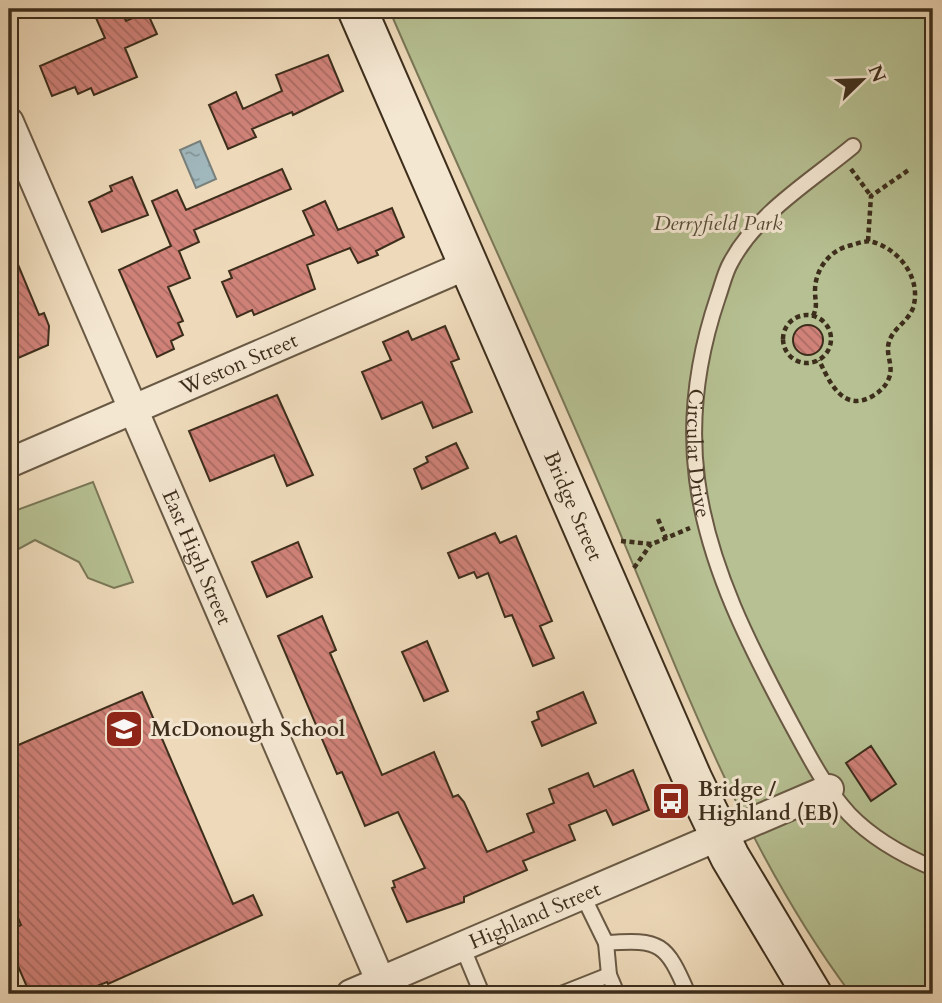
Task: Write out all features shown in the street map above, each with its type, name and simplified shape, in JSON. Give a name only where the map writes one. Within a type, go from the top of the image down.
[{"type":"main road","name":"Bridge Street","points":[[357,9],[719,836],[812,994]]},
{"type":"street","name":"East High Street","points":[[9,122],[383,988]]},
{"type":"street","name":"Weston Street","points":[[9,463],[467,265]]},
{"type":"street","points":[[719,836],[829,789]]},
{"type":"street","name":"Highland Street","points":[[351,994],[383,988],[462,946],[719,836]]},
{"type":"lane","name":"Circular Drive","points":[[847,151],[759,223],[730,262],[704,347],[693,414],[697,479],[705,522],[726,586],[758,663],[829,789],[850,814],[878,839],[933,868]]},
{"type":"lane","points":[[582,894],[606,943],[609,975],[617,994]]},
{"type":"lane","points":[[606,943],[645,941],[658,945],[672,959],[688,994]]},
{"type":"lane","points":[[462,946],[482,994]]},
{"type":"lane","points":[[561,994],[609,975]]},
{"type":"path","points":[[847,151],[871,196],[868,241]]},
{"type":"path","points":[[871,196],[910,169]]},
{"type":"path","points":[[813,316],[818,305],[814,290],[822,263],[842,247],[868,241],[880,244],[902,259],[913,280],[913,307],[904,323],[891,334],[887,349],[892,367],[889,379],[881,391],[863,401],[843,399],[833,388],[819,360]]},
{"type":"path","points":[[805,315],[813,316],[826,324],[831,340],[825,355],[819,360],[803,363],[789,355],[784,341],[792,321],[805,315]]},
{"type":"path","points":[[658,519],[666,538]]},
{"type":"path","points":[[610,540],[652,544],[694,526]]},
{"type":"path","points":[[627,578],[652,544]]},
{"type":"green space","name":"Derryfield Park","points":[[389,9],[933,9],[933,994],[851,994],[776,878],[714,754],[579,438]]},
{"type":"green space","points":[[93,482],[133,582],[114,588],[88,578],[79,562],[35,540],[15,551],[9,549],[9,513]]},
{"type":"water","points":[[200,141],[216,179],[196,188],[180,150]]},
{"type":"building","points":[[92,9],[121,9],[126,21],[147,12],[157,34],[125,48],[137,77],[94,95],[91,88],[78,94],[75,87],[52,96],[40,66],[105,38]]},
{"type":"building","points":[[328,55],[343,91],[293,115],[292,112],[252,129],[256,137],[228,149],[209,105],[236,92],[243,109],[282,91],[276,75]]},
{"type":"building","points":[[282,169],[291,189],[194,230],[199,242],[179,251],[190,278],[168,287],[183,321],[178,323],[183,335],[171,341],[174,349],[157,357],[119,270],[171,246],[152,201],[177,190],[186,210]]},
{"type":"building","points":[[132,177],[148,215],[102,232],[89,202],[112,191],[110,186]]},
{"type":"building","points":[[325,201],[338,230],[392,208],[404,237],[376,251],[378,255],[358,263],[350,248],[307,265],[315,289],[254,315],[252,310],[237,317],[222,282],[232,278],[229,271],[314,235],[303,211]]},
{"type":"building","points":[[9,243],[39,315],[44,313],[49,326],[48,345],[9,362]]},
{"type":"building","points":[[808,325],[819,329],[823,340],[819,351],[808,355],[797,351],[793,340],[797,329]]},
{"type":"building","points":[[445,326],[459,359],[451,362],[472,412],[433,428],[422,402],[382,419],[362,372],[391,360],[383,342],[408,331],[412,340]]},
{"type":"building","points":[[277,395],[313,475],[287,486],[274,455],[210,481],[189,431]]},
{"type":"building","points":[[456,443],[468,468],[422,489],[414,469],[428,462],[426,457]]},
{"type":"building","points":[[495,533],[500,543],[516,536],[552,621],[540,626],[554,658],[533,666],[512,615],[505,617],[488,573],[477,578],[474,572],[459,578],[448,553]]},
{"type":"building","points":[[298,542],[312,577],[267,597],[252,562]]},
{"type":"building","points":[[322,616],[336,650],[330,653],[382,775],[434,752],[453,797],[458,795],[464,802],[487,852],[534,832],[527,814],[554,803],[549,789],[588,773],[594,787],[633,770],[649,810],[613,825],[606,810],[569,825],[575,840],[523,861],[527,870],[464,897],[464,902],[407,922],[392,888],[395,887],[393,881],[425,868],[398,812],[365,826],[342,772],[337,774],[278,636]]},
{"type":"building","points":[[427,641],[448,691],[424,701],[402,652]]},
{"type":"building","points":[[142,692],[233,904],[253,895],[262,915],[108,984],[107,982],[77,994],[30,994],[9,945],[9,931],[21,925],[9,896],[9,749]]},
{"type":"building","points":[[583,692],[596,723],[542,746],[532,722],[539,719],[537,712]]},
{"type":"building","points":[[871,746],[896,784],[871,801],[846,763]]},
{"type":"place","name":"McDonough School","points":[[124,729]]},
{"type":"place","name":"Bridge / Highland (EB)","points":[[671,801]]}]
